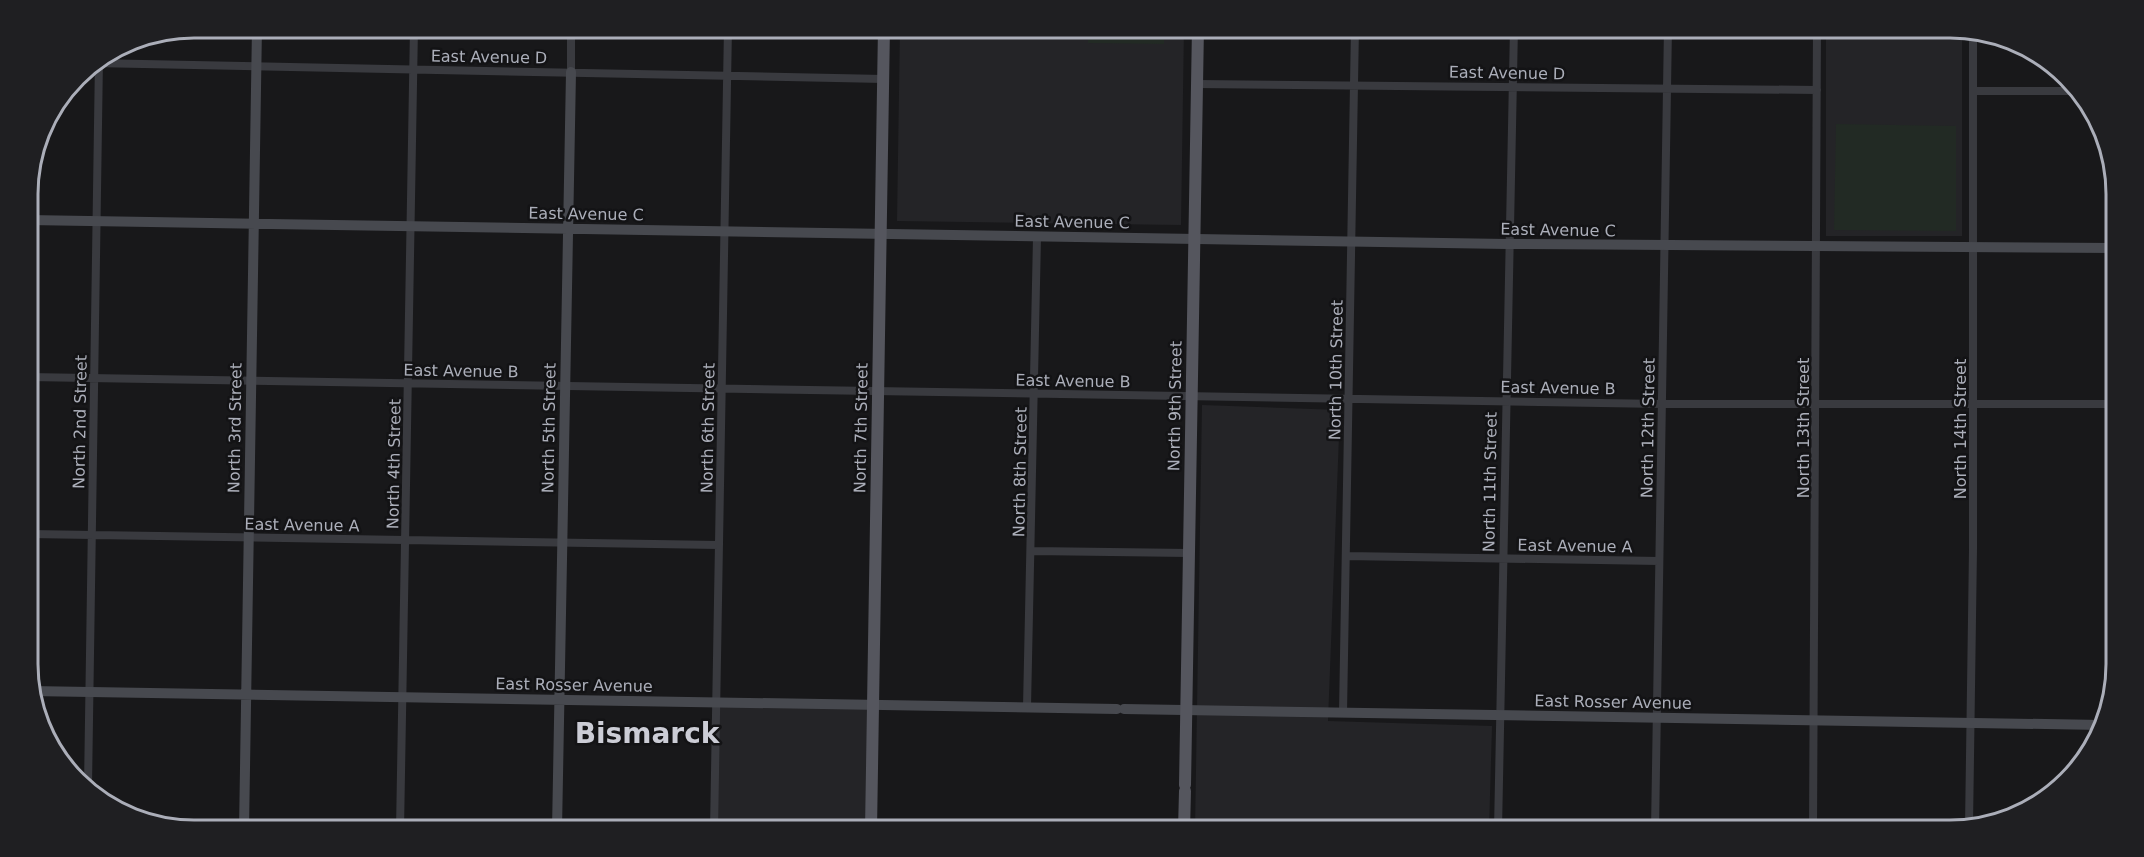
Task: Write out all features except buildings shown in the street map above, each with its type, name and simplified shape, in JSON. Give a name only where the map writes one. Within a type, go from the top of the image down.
[{"type":"main road","name":"North 7th Street","points":[[871,820],[885,38]]},
{"type":"main road","name":"North 9th Street","points":[[1184,819],[1198,38]]},
{"type":"street","name":"North 3rd Street","points":[[244,820],[257,38]]},
{"type":"street","name":"North 4th Street","points":[[400,820],[414,38]]},
{"type":"street","name":"North 5th Street","points":[[557,820],[571,38]]},
{"type":"street","name":"North 6th Street","points":[[714,820],[728,38]]},
{"type":"street","name":"North 10th Street","points":[[1343,712],[1354,38]]},
{"type":"street","name":"North 11th Street","points":[[1498,819],[1507,244],[1513,38]]},
{"type":"street","name":"North 12th Street","points":[[1654,819],[1668,38]]},
{"type":"street","name":"North 13th Street","points":[[1813,819],[1817,38]]},
{"type":"street","name":"North 14th Street","points":[[1969,818],[1974,247],[1973,40]]},
{"type":"street","name":"East Avenue D","points":[[110,62],[884,79]]},
{"type":"street","name":"North 2nd Street","points":[[88,778],[97,221],[97,72]]},
{"type":"street","name":"East Avenue D","points":[[1196,84],[1817,90]]},
{"type":"street","points":[[1973,91],[2068,91]]},
{"type":"street","name":"East Avenue C","points":[[38,220],[1352,242],[2106,248]]},
{"type":"street","name":"North 8th Street","points":[[1027,707],[1037,237]]},
{"type":"street","name":"East Avenue B","points":[[38,377],[1662,404],[2106,404]]},
{"type":"street","name":"East Avenue A","points":[[38,534],[719,545]]},
{"type":"street","points":[[1032,551],[1189,553]]},
{"type":"street","name":"East Avenue A","points":[[1346,556],[1659,561]]},
{"type":"street","name":"East Rosser Avenue","points":[[41,691],[2093,725]]},
{"type":"shaded area","points":[[900,38],[1184,38],[1181,225],[897,221]]},
{"type":"shaded area","points":[[1088,38],[1164,38],[1164,44],[1088,43]]},
{"type":"shaded area","points":[[1826,38],[1962,38],[1962,236],[1826,236]]},
{"type":"shaded area","points":[[1836,124],[1956,126],[1956,231],[1834,230]]},
{"type":"shaded area","points":[[1202,405],[1340,410],[1328,721],[1492,726],[1489,819],[1195,819]]},
{"type":"shaded area","points":[[716,702],[873,705],[871,820],[714,820]]},
{"type":"district","name":"Bismarck","points":[[647,733]]}]
